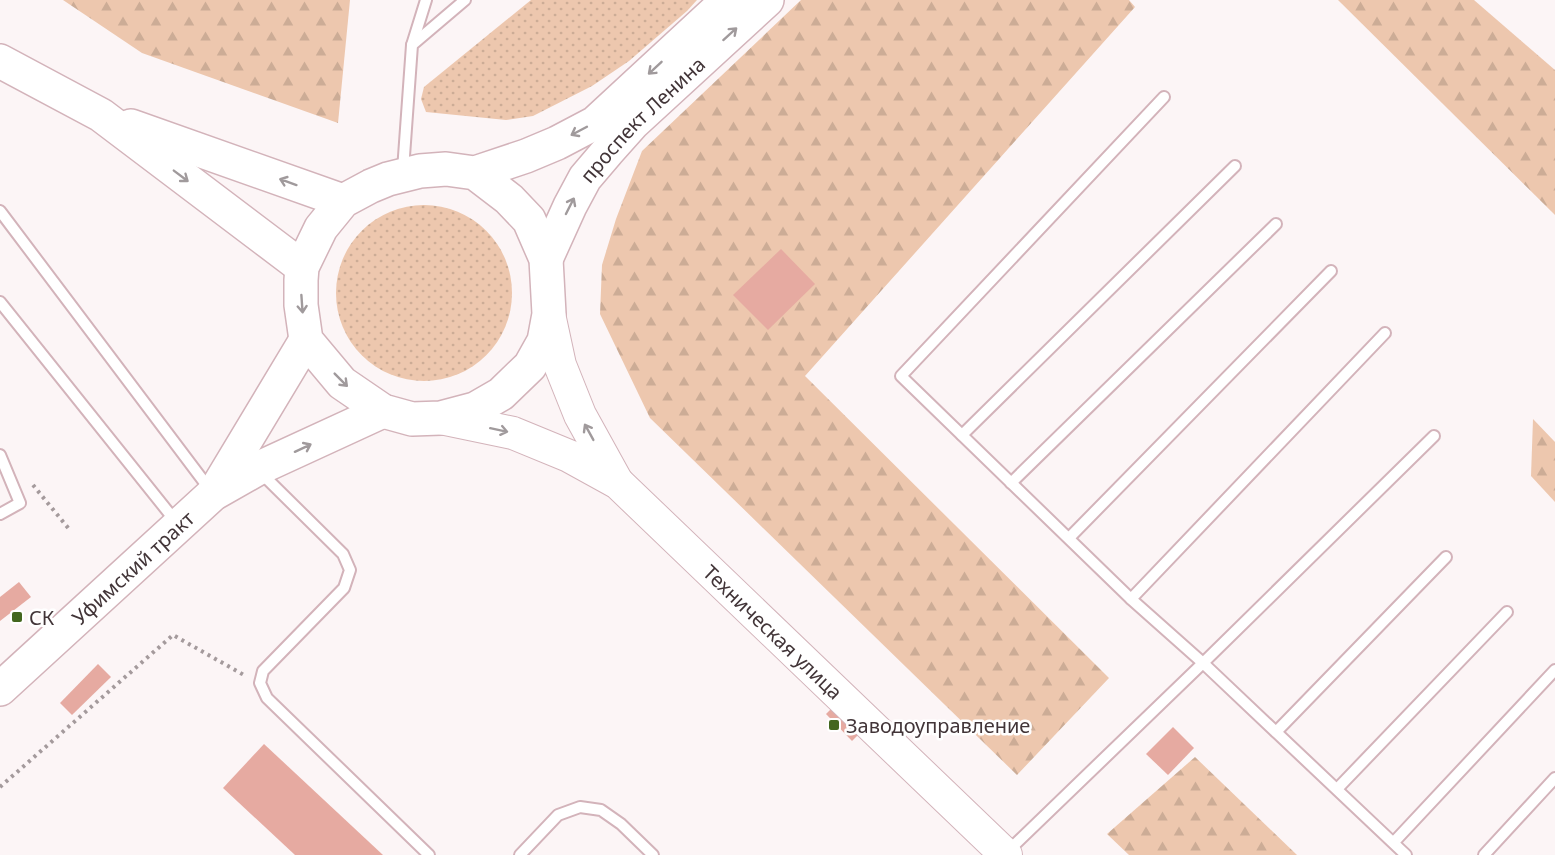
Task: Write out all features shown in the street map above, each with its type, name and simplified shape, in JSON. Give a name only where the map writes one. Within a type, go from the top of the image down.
[{"type":"main road","name":"проспект Ленина","points":[[475,173],[526,156],[595,123],[728,0]]},
{"type":"main road","name":"проспект Ленина","points":[[546,260],[585,178],[633,123],[767,0]]},
{"type":"main road","points":[[0,61],[101,115],[343,201]]},
{"type":"main road","points":[[101,115],[302,267]]},
{"type":"main road","points":[[549,314],[544,341],[530,366],[501,394],[476,409],[441,418],[412,419],[383,411],[342,383],[306,340],[302,305],[302,267],[321,228],[343,201],[388,179],[420,171],[446,169],[475,173],[509,199],[529,220],[546,260],[549,314],[560,365],[580,415],[618,483]]},
{"type":"main road","points":[[213,494],[306,340]]},
{"type":"main road","points":[[213,494],[257,469],[383,411]]},
{"type":"main road","points":[[441,418],[513,433],[569,456],[618,483]]},
{"type":"main road","name":"Техническая улица","points":[[618,483],[1005,854]]},
{"type":"main road","name":"Уфимский тракт","points":[[0,689],[213,494]]},
{"type":"lane","points":[[403,175],[412,45],[426,0]]},
{"type":"lane","points":[[412,45],[465,0]]},
{"type":"lane","points":[[1164,97],[901,376],[1131,599],[1203,663],[1407,855]]},
{"type":"lane","points":[[962,435],[1236,166]]},
{"type":"lane","points":[[0,211],[213,494]]},
{"type":"lane","points":[[1011,483],[1276,224]]},
{"type":"lane","points":[[1069,538],[1331,271]]},
{"type":"lane","points":[[0,302],[179,525]]},
{"type":"lane","points":[[1131,599],[1385,333]]},
{"type":"lane","points":[[1005,854],[1434,436]]},
{"type":"lane","points":[[0,455],[20,503],[0,514]]},
{"type":"lane","points":[[257,469],[343,554],[350,570],[344,588],[263,671],[260,683],[267,698],[429,855]]},
{"type":"lane","points":[[1276,732],[1446,557]]},
{"type":"lane","points":[[1337,789],[1507,612]]},
{"type":"lane","points":[[1394,842],[1555,670]]},
{"type":"lane","points":[[1484,855],[1555,778]]},
{"type":"lane","points":[[520,855],[558,814],[580,807],[601,810],[621,824],[653,855]]},
{"type":"path","points":[[0,787],[172,635],[260,683]]},
{"type":"green space","points":[[63,0],[350,0],[338,123],[142,53]]},
{"type":"green space","points":[[531,0],[697,0],[629,61],[592,86],[533,116],[506,120],[426,112],[421,99],[424,87]]},
{"type":"green space","points":[[801,0],[1129,0],[1135,7],[805,376],[1109,678],[1017,775],[650,418],[600,314],[602,265],[616,219],[642,151]]},
{"type":"green space","points":[[1338,0],[1474,0],[1555,70],[1555,215]]},
{"type":"green space","points":[[424,205],[441,206],[458,211],[487,230],[506,259],[511,276],[511,310],[506,327],[487,356],[458,375],[441,380],[424,381],[407,380],[390,375],[361,356],[342,327],[337,310],[336,293],[337,276],[342,259],[361,230],[390,211],[407,206]]},
{"type":"green space","points":[[1533,419],[1555,442],[1555,502],[1531,476]]},
{"type":"green space","points":[[1195,757],[1297,855],[1129,855],[1107,834]]},
{"type":"building","points":[[781,249],[815,284],[768,330],[733,295]]},
{"type":"building","points":[[19,582],[31,597],[0,621],[0,597]]},
{"type":"building","points":[[98,664],[111,677],[72,715],[60,703]]},
{"type":"building","points":[[836,704],[863,730],[852,741],[826,714]]},
{"type":"building","points":[[1173,727],[1194,748],[1168,775],[1146,754]]},
{"type":"building","points":[[264,744],[383,855],[295,855],[223,788]]},
{"type":"place","name":"СК","points":[[17,617]]},
{"type":"place","name":"Заводоуправление","points":[[834,725]]}]
